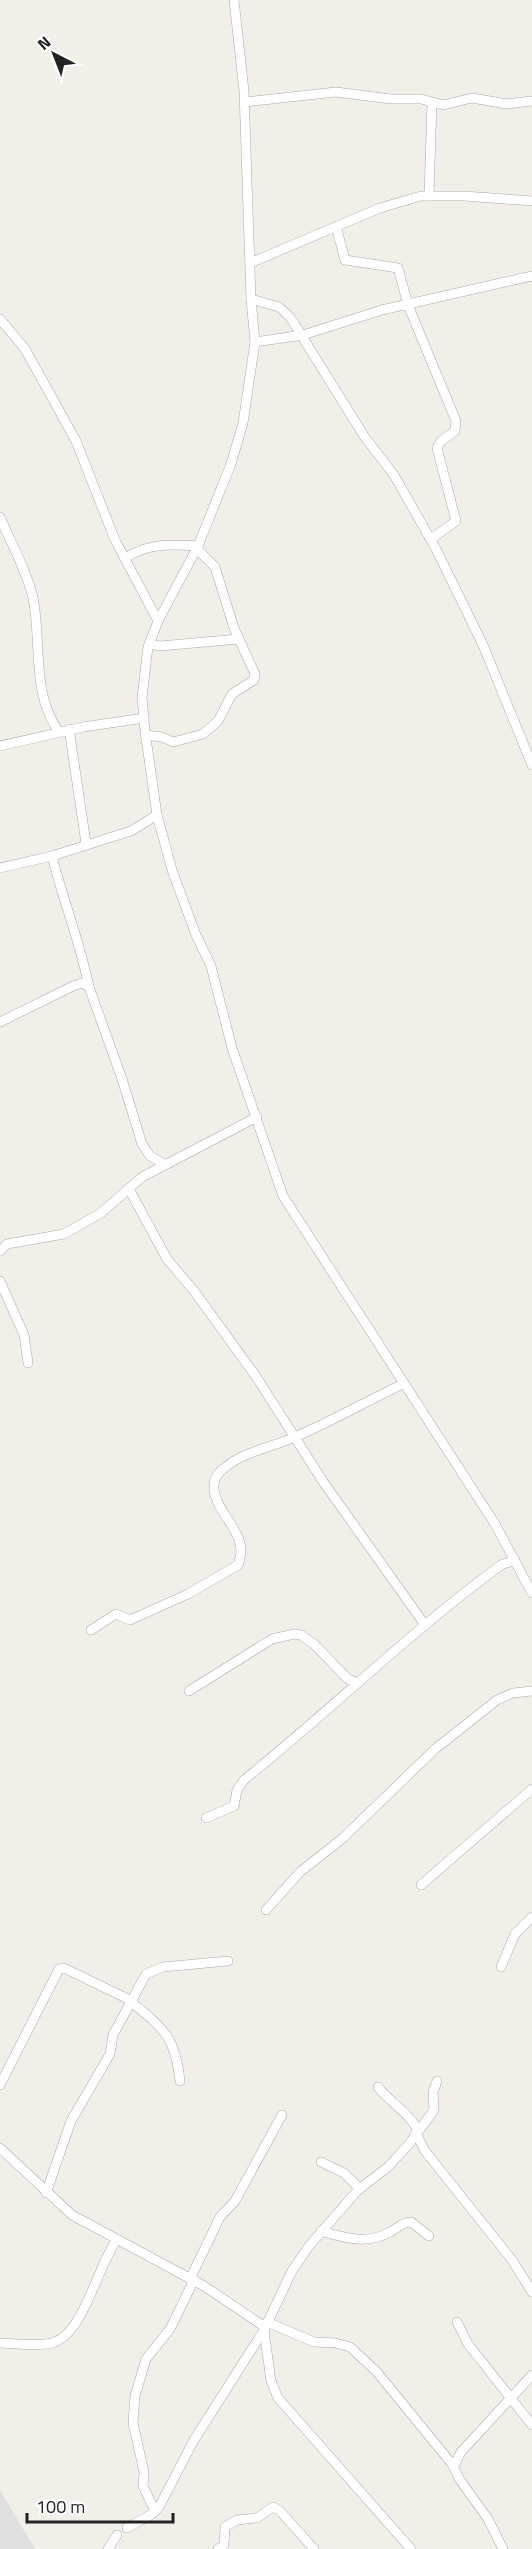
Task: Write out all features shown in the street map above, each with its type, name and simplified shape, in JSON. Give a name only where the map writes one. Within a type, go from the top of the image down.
[{"type":"street","points":[[235,0],[245,102],[251,299],[255,342],[237,445],[197,547],[158,621],[149,644],[143,686],[144,718],[158,815],[172,870],[196,935],[211,966],[232,1048],[289,1207],[515,1560],[532,1593]]},
{"type":"street","points":[[245,102],[336,92],[450,104],[472,98],[507,104],[532,100]]},
{"type":"street","points":[[429,196],[432,102]]},
{"type":"street","points":[[250,263],[395,202],[429,196],[532,201]]},
{"type":"street","points":[[336,226],[345,260],[398,268],[408,305],[446,392],[457,427],[437,448],[456,520],[431,539]]},
{"type":"street","points":[[255,342],[303,335],[408,305],[532,276]]},
{"type":"street","points":[[251,299],[279,308],[303,335],[345,406],[394,475],[431,539],[483,645],[532,765]]},
{"type":"street","points":[[0,319],[25,349],[76,441],[112,534],[158,621]]},
{"type":"street","points":[[0,517],[32,598],[47,714],[64,730],[86,843]]},
{"type":"street","points":[[125,558],[140,549],[160,544],[197,547],[215,567],[239,639],[255,674],[254,680],[232,694],[218,721],[203,734],[181,742],[145,735]]},
{"type":"street","points":[[149,644],[160,646],[239,639]]},
{"type":"street","points":[[0,746],[64,730],[144,718]]},
{"type":"street","points":[[0,868],[52,856],[86,843],[131,831],[158,815]]},
{"type":"street","points":[[52,856],[86,969],[89,987],[123,1079],[142,1144],[150,1156],[164,1164]]},
{"type":"street","points":[[73,986],[86,969]]},
{"type":"street","points":[[0,1022],[73,986],[83,983],[89,987]]},
{"type":"street","points":[[0,1251],[7,1244],[64,1234],[101,1213],[164,1164],[257,1117]]},
{"type":"street","points":[[129,1189],[162,1251],[203,1302],[341,1508],[425,1625]]},
{"type":"street","points":[[0,1281],[24,1335],[28,1363]]},
{"type":"street","points":[[91,1630],[116,1614],[130,1620],[155,1610],[238,1565],[243,1554],[235,1528],[215,1492],[218,1474],[239,1458],[295,1437],[403,1384]]},
{"type":"street","points":[[207,1818],[234,1806],[237,1790],[243,1780],[425,1625],[501,1565],[515,1560]]},
{"type":"street","points":[[189,1691],[272,1639],[294,1634],[301,1635],[314,1644],[348,1679],[358,1683]]},
{"type":"street","points":[[266,1910],[300,1872],[343,1838],[435,1749],[497,1700],[513,1693],[532,1691]]},
{"type":"street","points":[[421,1885],[532,1789]]},
{"type":"street","points":[[501,1967],[515,1934],[532,1917]]},
{"type":"street","points":[[46,2193],[71,2121],[110,2054],[113,2035],[146,1974],[155,1970],[228,1961]]},
{"type":"street","points":[[0,2085],[59,1969],[64,1968],[130,2000],[171,2040],[177,2057],[180,2081]]},
{"type":"street","points":[[127,2528],[155,2511],[166,2496],[194,2440],[265,2326],[292,2271],[321,2231],[360,2189],[388,2167],[434,2110],[433,2092],[437,2081]]},
{"type":"street","points":[[378,2087],[388,2100],[410,2118],[425,2151],[501,2245],[532,2292]]},
{"type":"street","points":[[155,2511],[143,2486],[144,2472],[133,2423],[135,2396],[146,2359],[171,2329],[220,2217],[236,2201],[282,2115]]},
{"type":"street","points":[[0,2148],[72,2215],[116,2241],[192,2279],[265,2326],[314,2342],[335,2343],[350,2347],[376,2371],[454,2466],[460,2480],[488,2519],[503,2549]]},
{"type":"street","points":[[321,2162],[344,2173],[360,2189]]},
{"type":"street","points":[[321,2231],[351,2240],[361,2240],[380,2236],[411,2222],[429,2236]]},
{"type":"street","points":[[0,2343],[41,2344],[60,2340],[75,2323],[106,2254],[116,2241]]},
{"type":"street","points":[[457,2322],[468,2344],[532,2425]]},
{"type":"street","points":[[265,2326],[271,2381],[278,2398],[411,2549]]},
{"type":"street","points":[[454,2466],[461,2452],[532,2375]]},
{"type":"street","points":[[218,2549],[225,2527],[230,2523],[257,2518],[273,2507],[280,2511],[314,2549]]},
{"type":"street","points":[[108,2549],[117,2535]]},
{"type":"shaded area","points":[[0,2490],[35,2549],[0,2549]]}]
